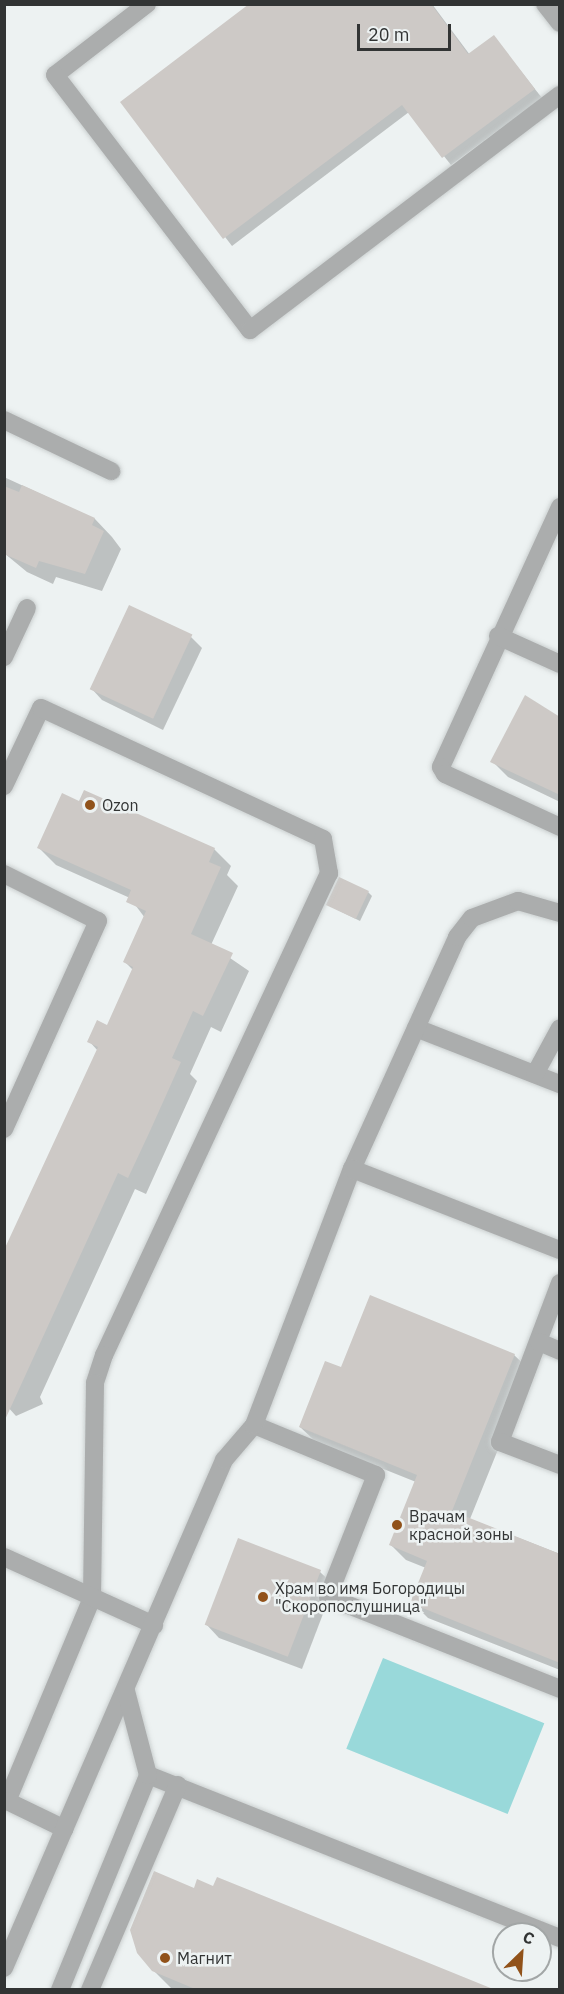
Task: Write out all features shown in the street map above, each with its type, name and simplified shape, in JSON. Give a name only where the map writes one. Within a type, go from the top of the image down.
[{"type":"lane","points":[[147,4],[55,75],[250,330],[560,95]]},
{"type":"lane","points":[[545,4],[560,23]]},
{"type":"lane","points":[[4,420],[111,471]]},
{"type":"lane","points":[[560,507],[498,636],[441,767],[445,774],[560,827]]},
{"type":"lane","points":[[7,645],[27,608]]},
{"type":"lane","points":[[498,636],[560,664]]},
{"type":"lane","points":[[4,786],[41,708],[323,839],[329,873],[104,1354],[95,1383],[92,1598],[7,1801],[65,1829]]},
{"type":"lane","points":[[4,874],[98,921],[4,1129]]},
{"type":"lane","points":[[4,1968],[224,1460],[254,1425],[352,1169],[458,937],[472,918],[518,901],[560,913]]},
{"type":"lane","points":[[416,1028],[560,1084]]},
{"type":"lane","points":[[535,1074],[560,1028]]},
{"type":"lane","points":[[352,1169],[560,1250]]},
{"type":"lane","points":[[560,1283],[500,1442],[560,1465]]},
{"type":"lane","points":[[539,1342],[560,1351]]},
{"type":"lane","points":[[254,1425],[376,1475],[328,1597],[560,1689]]},
{"type":"lane","points":[[4,1557],[154,1625]]},
{"type":"lane","points":[[60,1989],[148,1775],[126,1690]]},
{"type":"lane","points":[[148,1775],[560,1938]]},
{"type":"lane","points":[[90,1989],[178,1785]]},
{"type":"shaded area","points":[[383,1658],[544,1723],[508,1814],[346,1749]]},
{"type":"building","points":[[249,4],[431,4],[468,54],[494,35],[535,89],[442,158],[402,105],[223,239],[120,102]]},
{"type":"building","points":[[22,485],[95,518],[92,525],[104,531],[85,574],[39,561],[36,568],[4,554],[4,486],[19,492]]},
{"type":"building","points":[[129,605],[192,635],[153,719],[90,689]]},
{"type":"building","points":[[525,695],[560,717],[560,795],[490,762]]},
{"type":"building","points":[[84,790],[215,848],[209,862],[221,867],[191,934],[233,953],[203,1016],[193,1011],[172,1058],[181,1062],[150,1131],[128,1178],[118,1173],[4,1422],[4,1250],[98,1047],[87,1042],[97,1020],[107,1025],[133,967],[123,962],[146,911],[126,902],[131,890],[37,848],[62,793],[79,801]]},
{"type":"building","points":[[339,877],[369,891],[356,919],[326,905]]},
{"type":"building","points":[[370,1295],[515,1354],[452,1511],[560,1554],[560,1663],[410,1603],[427,1561],[389,1545],[417,1475],[299,1427],[325,1361],[341,1367]]},
{"type":"building","name":"Храм во имя Богородицы \"Скоропослушница\"","points":[[238,1538],[321,1570],[288,1657],[205,1625]]},
{"type":"building","points":[[154,1871],[194,1888],[197,1879],[213,1886],[217,1877],[493,1989],[195,1989],[152,1971],[137,1953],[130,1930]]},
{"type":"place","name":"Ozon","points":[[90,805]]},
{"type":"place","name":"Врачам красной зоны","points":[[397,1525]]},
{"type":"place","name":"Храм во имя Богородицы \"Скоропослушница\"","points":[[263,1597]]},
{"type":"place","name":"Магнит","points":[[165,1958]]}]
